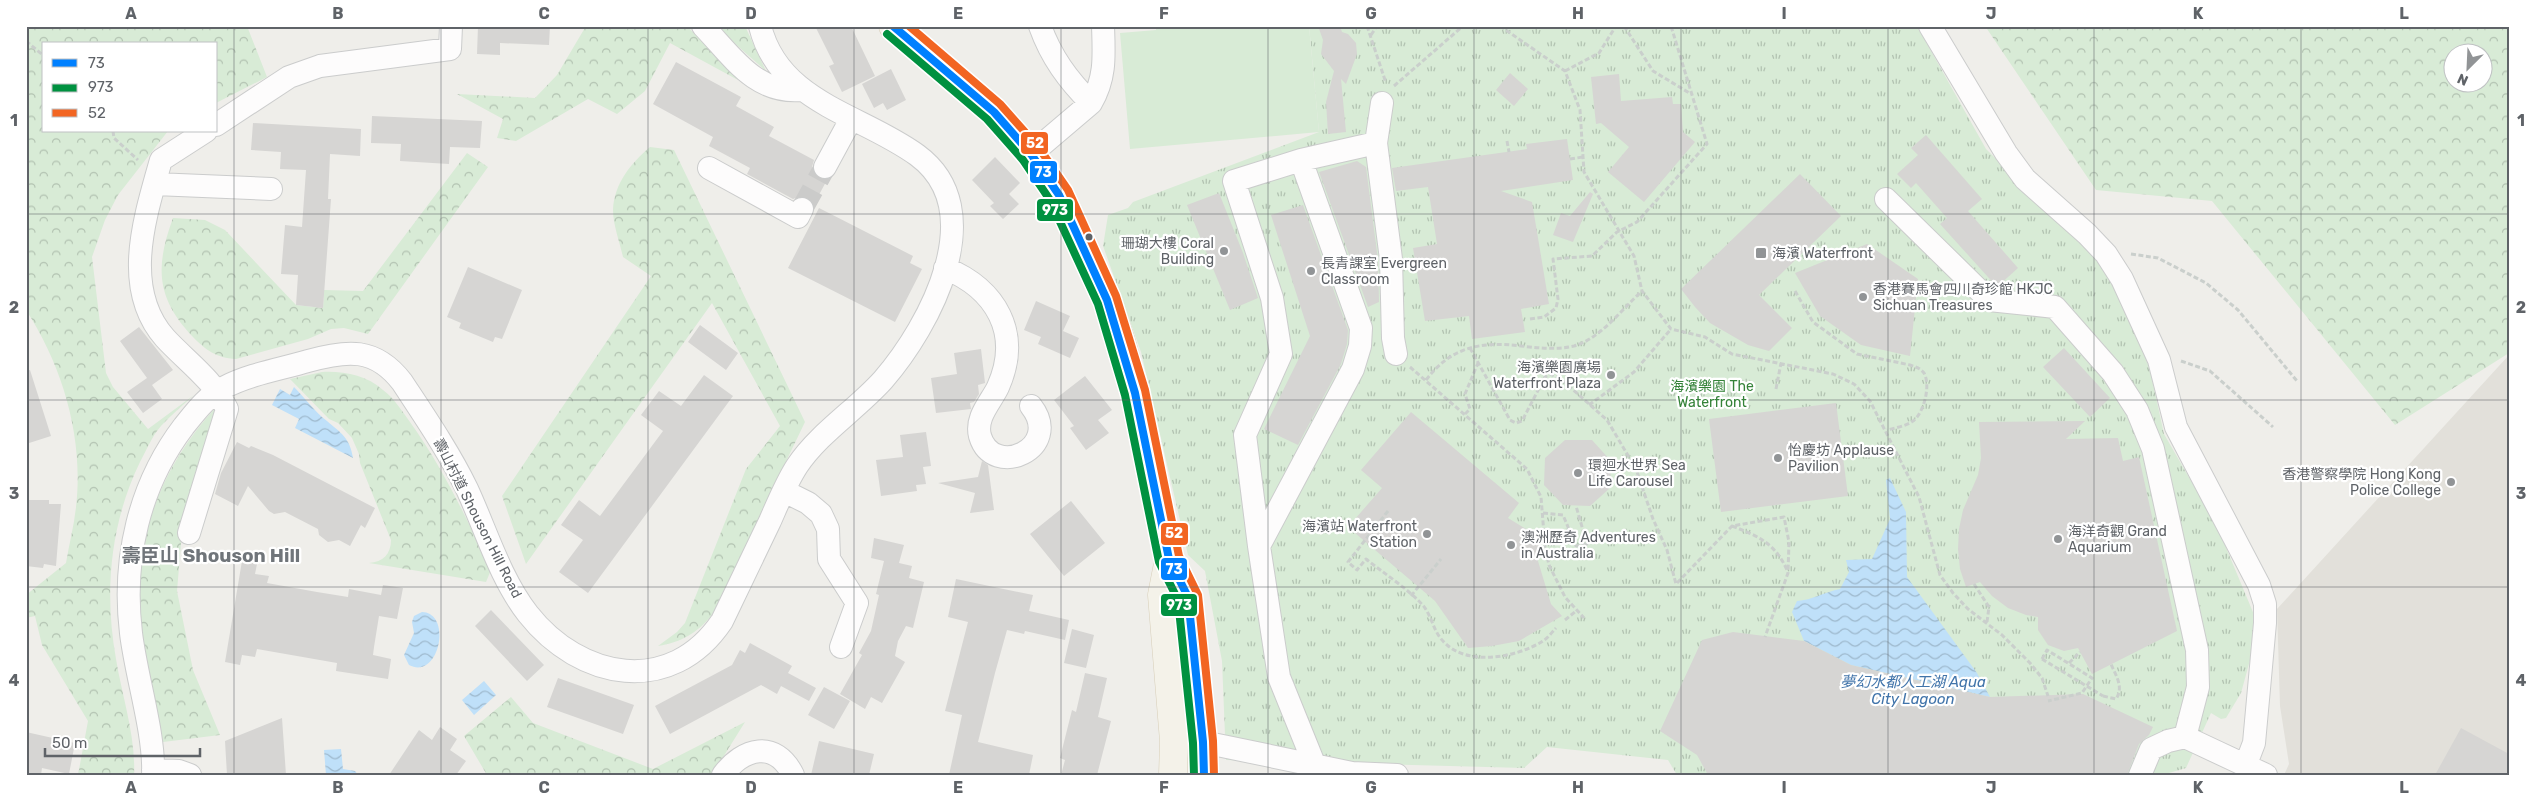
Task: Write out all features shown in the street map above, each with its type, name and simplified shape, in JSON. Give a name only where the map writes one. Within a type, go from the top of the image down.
[{"type":"main road","points":[[892,26],[994,112],[1031,154],[1058,195],[1074,224],[1107,300],[1122,341],[1135,393],[1170,559],[1188,597],[1203,742],[1204,775]]},
{"type":"main road","points":[[1170,559],[1162,595],[1174,741],[1173,775]]},
{"type":"street","points":[[218,124],[290,77],[320,66],[450,49],[451,26]]},
{"type":"street","points":[[703,26],[758,81],[775,89],[801,90]]},
{"type":"street","name":"壽山村道 Shouson Hill Road","points":[[153,772],[130,631],[129,582],[132,547],[142,507],[161,461],[193,415],[218,391],[241,380],[336,354],[360,354],[384,364],[402,382],[453,463],[506,577],[528,615],[540,628],[569,651],[610,668],[631,673],[663,668],[678,662],[703,645],[714,634],[784,491],[806,454],[863,401],[910,346],[929,311],[945,268],[950,246],[952,214],[949,196],[933,169],[913,152],[801,90],[778,65],[760,26]]},
{"type":"street","points":[[1040,26],[1049,49],[1064,74],[1090,103]]},
{"type":"street","points":[[1031,154],[1090,103],[1102,80],[1104,67],[1103,26]]},
{"type":"street","points":[[1930,26],[2006,153],[2026,179],[2106,254],[2122,279],[2159,360],[2176,427],[2259,585],[2265,604],[2254,743],[2247,772],[2185,737],[2168,741],[2151,749],[2140,775]]},
{"type":"street","points":[[1360,346],[1382,349],[1395,346],[1390,259],[1376,142],[1382,103]]},
{"type":"street","points":[[825,167],[851,119]]},
{"type":"street","points":[[189,533],[227,409],[218,391],[155,325],[142,295],[140,278],[142,240],[161,160],[204,132]]},
{"type":"street","points":[[1315,766],[1279,677],[1259,546],[1245,435],[1280,354],[1272,298],[1234,181],[1301,160],[1376,142]]},
{"type":"street","points":[[1259,546],[1353,369],[1360,346],[1361,328],[1301,160]]},
{"type":"street","points":[[709,168],[798,217],[802,209]]},
{"type":"street","points":[[156,179],[271,189]]},
{"type":"street","points":[[1886,199],[1988,300],[2055,307],[2113,373],[2138,410],[2153,449],[2197,650],[2198,687],[2185,737]]},
{"type":"street","points":[[945,268],[973,282],[985,292],[1000,316],[1005,329],[1007,359],[1003,374],[980,422],[979,431],[987,448],[1004,457],[1013,457],[1030,450],[1039,436],[1040,428],[1036,412],[1032,406]]},
{"type":"street","points":[[784,491],[808,503],[821,514],[828,529],[830,559],[857,603],[841,647]]},
{"type":"street","points":[[1203,742],[1222,745],[1255,765],[1315,766],[1352,773],[1398,775]]},
{"type":"street","points":[[723,775],[739,757],[756,751],[775,755],[789,767],[793,775]]},
{"type":"street","points":[[153,772],[179,771],[190,775]]},
{"type":"path","points":[[1366,26],[1389,90],[1463,26]]},
{"type":"path","points":[[1370,35],[1377,26]]},
{"type":"path","points":[[1500,26],[1564,70],[1580,110],[1584,172],[1634,256],[1642,291],[1671,329],[1704,337],[1732,354],[1833,374],[1854,384],[1870,401],[1887,430],[1919,497],[1940,575],[1968,609],[1986,622],[2030,663],[2042,678],[2048,696]]},
{"type":"path","points":[[1564,70],[1599,52],[1616,26]]},
{"type":"path","points":[[1624,26],[1654,71],[1692,94]]},
{"type":"path","points":[[1530,319],[1544,317],[1556,308],[1558,299],[1553,259],[1592,256],[1618,232],[1637,222],[1707,144],[1672,27]]},
{"type":"path","points":[[26,41],[42,54]]},
{"type":"path","points":[[113,132],[114,138],[156,179]]},
{"type":"path","points":[[1507,141],[1509,152]]},
{"type":"path","points":[[1570,159],[1583,157]]},
{"type":"path","points":[[2106,254],[2121,253],[2158,258],[2206,283],[2238,310],[2297,381]]},
{"type":"path","points":[[1426,380],[1438,365],[1453,354],[1470,348],[1494,345],[1558,348],[1575,346],[1590,339],[1604,328],[1642,291]]},
{"type":"path","points":[[1795,291],[1813,322],[1857,354],[1910,365],[1918,368],[1924,374],[1926,381],[1922,410],[1913,421],[1887,430]]},
{"type":"path","points":[[1589,405],[1634,372],[1671,329]]},
{"type":"path","points":[[1395,346],[1426,380],[1527,470],[1538,488],[1543,513],[1545,548],[1549,565],[1556,582],[1576,611],[1584,618]]},
{"type":"path","points":[[1470,348],[1510,420],[1516,424],[1522,421],[1545,377],[1550,374],[1561,379],[1607,420],[1636,469],[1653,519],[1667,550],[1676,584],[1732,526],[1784,517],[1788,542],[1788,573],[1765,637]]},
{"type":"path","points":[[2159,360],[2170,357],[2210,370],[2273,427]]},
{"type":"path","points":[[1465,414],[1470,409],[1465,394],[1478,363]]},
{"type":"path","points":[[1776,389],[1781,363]]},
{"type":"path","points":[[1538,488],[1542,486]]},
{"type":"path","points":[[1543,513],[1563,515],[1576,546],[1588,544],[1576,506]]},
{"type":"path","points":[[1388,511],[1348,562],[1357,570],[1366,559],[1424,607],[1441,640],[1453,651],[1492,658],[1522,650],[1543,641],[1556,628]]},
{"type":"path","points":[[1732,526],[1768,543],[1780,555],[1788,573]]},
{"type":"path","points":[[1411,596],[1441,559]]},
{"type":"path","points":[[1974,584],[1989,608],[1986,622]]},
{"type":"path","points":[[1565,620],[1576,611]]},
{"type":"path","points":[[2048,702],[2082,693],[2092,678],[2047,650],[2042,659],[2103,696],[2116,699],[2120,693],[2119,684],[2110,664]]},
{"type":"path","points":[[2068,663],[2080,652]]},
{"type":"shaded area","name":"香港警察學院 Hong Kong Police College","points":[[2509,355],[2509,775],[2284,775],[2289,764],[2280,706],[2277,609]]},
{"type":"green space","points":[[26,26],[247,26],[267,77],[218,102],[218,42],[42,42],[42,132],[167,132],[118,195],[105,220],[92,257],[106,373],[113,387],[148,429],[194,395],[158,430],[140,462],[122,510],[112,559],[110,609],[112,634],[133,746],[134,775],[78,775],[88,721],[42,645],[35,616],[26,618],[26,595],[66,563],[75,514],[78,481],[77,455],[68,404],[51,355],[26,310]]},
{"type":"green space","points":[[586,26],[687,26],[738,80],[670,43],[645,91],[617,114],[588,99],[516,141],[497,138],[503,119],[457,94],[535,98],[557,75]]},
{"type":"green space","points":[[715,26],[745,26],[766,71]]},
{"type":"green space","points":[[1156,26],[1309,26],[1319,132],[1130,149],[1120,33],[1156,30]]},
{"type":"green space","name":"海濱樂園 The Waterfront","points":[[1309,26],[1917,26],[1986,149],[2102,264],[2130,316],[2150,370],[2164,434],[2217,526],[2255,617],[2255,642],[2241,693],[2226,718],[2221,719],[2211,713],[2186,768],[2162,775],[1677,775],[1668,760],[1547,747],[1524,768],[1226,760],[1222,661],[1205,571],[1188,555],[1141,352],[1103,246],[1108,215],[1128,208],[1133,202],[1319,132]]},
{"type":"green space","points":[[1985,26],[2509,26],[2509,353],[2395,425],[2212,201],[2096,190]]},
{"type":"green space","points":[[650,147],[674,150],[805,422],[712,615],[695,632],[682,639],[658,646],[677,632],[685,623],[746,469],[780,426],[712,303],[526,564],[502,496],[651,276],[623,257],[613,216],[614,200],[620,183],[630,167]]},
{"type":"green space","points":[[467,153],[488,167],[368,334],[344,328],[331,329],[308,339],[236,359],[217,355],[202,346],[181,323],[172,309],[162,281],[162,267],[163,252],[173,218],[205,220],[225,230],[296,305],[323,308],[324,290],[363,291]]},
{"type":"green space","points":[[322,372],[346,373],[362,377],[387,393],[398,405],[433,457],[464,513],[491,570],[486,582],[369,563],[382,559],[388,553],[391,540],[360,463],[359,454],[352,438],[338,423],[329,419],[290,379]]},
{"type":"green space","points":[[218,405],[182,532],[177,591],[193,670],[220,735],[163,742],[148,681],[140,634],[139,588],[142,558],[147,530],[167,477],[181,452],[198,428]]},
{"type":"green space","points":[[511,697],[533,723],[653,769],[745,722],[712,775],[487,775],[464,736]]},
{"type":"water","points":[[294,387],[318,413],[344,436],[350,445],[353,458],[295,428],[299,419],[272,405],[280,389],[290,395]]},
{"type":"water","points":[[1890,478],[1906,512],[1907,577],[1977,673],[1990,697],[1851,665],[1804,641],[1792,612],[1797,601],[1840,589],[1849,572],[1846,560],[1872,559],[1890,519],[1886,480]]},
{"type":"water","points":[[422,612],[432,615],[437,623],[439,633],[438,645],[434,656],[428,664],[419,667],[409,665],[404,655],[414,633],[412,622],[414,616]]},
{"type":"water","points":[[484,681],[496,695],[474,715],[462,700]]},
{"type":"water","points":[[341,749],[343,769],[355,771],[358,775],[326,775],[324,750]]},
{"type":"building","points":[[478,26],[550,26],[549,45],[500,43],[500,55],[477,54]]},
{"type":"building","points":[[815,26],[851,26],[875,76],[842,92],[829,66],[834,64]]},
{"type":"building","points":[[1318,26],[1340,26],[1342,32],[1348,34],[1356,43],[1357,54],[1346,84],[1341,79],[1346,132],[1328,134],[1326,102],[1334,71],[1321,54],[1323,40]]},
{"type":"building","points":[[676,62],[741,97],[736,106],[774,127],[769,136],[814,160],[812,167],[814,174],[819,179],[827,180],[814,204],[807,197],[801,196],[793,199],[747,174],[750,168],[709,146],[713,137],[653,104]]},
{"type":"building","points":[[891,69],[906,100],[887,110],[883,103],[874,108],[862,84]]},
{"type":"building","points":[[1510,73],[1528,89],[1514,106],[1496,90]]},
{"type":"building","points":[[1619,74],[1621,101],[1672,97],[1673,104],[1681,104],[1683,132],[1695,142],[1644,202],[1608,172],[1629,147],[1601,123],[1596,124],[1591,77]]},
{"type":"building","points":[[372,116],[482,121],[480,148],[450,147],[449,164],[400,161],[401,144],[371,143]]},
{"type":"building","points":[[253,123],[361,129],[360,156],[330,154],[328,199],[331,199],[323,308],[296,305],[298,275],[281,274],[285,225],[302,227],[306,170],[280,169],[281,152],[251,150]]},
{"type":"building","points":[[1926,135],[1982,199],[1968,211],[2018,268],[1997,287],[1940,224],[1947,218],[1916,183],[1911,188],[1897,174],[1918,155],[1911,148]]},
{"type":"building","points":[[1567,139],[1573,180],[1501,191],[1532,202],[1549,304],[1521,309],[1525,332],[1472,339],[1469,316],[1425,321],[1413,248],[1437,244],[1428,187],[1396,191],[1392,168],[1527,149],[1526,144]]},
{"type":"building","points":[[995,157],[1020,183],[1009,194],[1019,204],[1003,219],[990,206],[994,203],[972,180]]},
{"type":"building","points":[[1357,161],[1366,167],[1378,260],[1379,302],[1368,307],[1319,172]]},
{"type":"building","name":"海濱 Waterfront","points":[[1800,174],[1841,216],[1759,295],[1792,328],[1769,351],[1748,345],[1710,323],[1681,289]]},
{"type":"building","points":[[1590,192],[1593,194],[1573,242],[1553,235],[1561,213],[1570,216]]},
{"type":"building","name":"珊瑚大樓 Coral Building","points":[[1219,193],[1243,253],[1258,298],[1230,310],[1187,205]]},
{"type":"building","name":"長青課室 Evergreen Classroom","points":[[1303,205],[1348,330],[1347,344],[1341,364],[1298,445],[1264,429],[1310,336],[1271,215]]},
{"type":"building","points":[[819,208],[913,256],[910,263],[922,269],[895,322],[788,268]]},
{"type":"building","name":"香港賽馬會四川奇珍館 HKJC Sichuan Treasures","points":[[1867,244],[1918,279],[1910,356],[1861,345],[1820,316],[1795,273]]},
{"type":"building","points":[[468,267],[522,290],[502,339],[495,337],[493,342],[459,328],[461,323],[447,317]]},
{"type":"building","points":[[1036,301],[1070,316],[1063,331],[1079,338],[1070,358],[1038,344],[1041,337],[1024,330]]},
{"type":"building","points":[[700,325],[738,353],[726,370],[688,342]]},
{"type":"building","points":[[139,327],[173,370],[152,385],[162,399],[143,413],[127,392],[147,378],[120,341]]},
{"type":"building","points":[[2064,348],[2110,398],[2090,417],[2043,367]]},
{"type":"building","points":[[981,349],[985,383],[978,385],[979,394],[974,402],[970,403],[971,409],[936,413],[931,378],[957,374],[954,353]]},
{"type":"building","points":[[30,370],[51,436],[26,444],[26,371]]},
{"type":"building","points":[[704,375],[733,396],[588,593],[559,572],[583,540],[561,525],[579,500],[600,516],[663,431],[641,415],[659,391],[681,406]]},
{"type":"building","points":[[1085,376],[1112,410],[1098,420],[1109,433],[1086,450],[1070,428],[1074,426],[1054,400]]},
{"type":"building","name":"怡慶坊 Applause Pavilion","points":[[1836,403],[1848,496],[1721,512],[1709,419]]},
{"type":"building","name":"海濱站 Waterfront Station","points":[[1411,412],[1519,503],[1508,518],[1539,537],[1538,561],[1551,604],[1562,616],[1519,641],[1468,648],[1435,601],[1348,527],[1382,488],[1361,470]]},
{"type":"building","name":"海洋奇觀 Grand Aquarium","points":[[2085,421],[2066,439],[2118,438],[2123,461],[2139,457],[2177,631],[2092,674],[2078,648],[2064,651],[2048,645],[2038,630],[2038,617],[2026,615],[2008,608],[1992,596],[1980,582],[1966,587],[1960,569],[1958,549],[1959,529],[1963,510],[1978,475],[1981,458],[1979,422]]},
{"type":"building","points":[[926,432],[931,466],[923,467],[926,484],[916,485],[917,491],[881,496],[876,460],[903,457],[900,435]]},
{"type":"building","name":"環迴水世界 Sea Life Carousel","points":[[1565,440],[1592,440],[1611,461],[1610,488],[1590,506],[1563,505],[1544,485],[1545,458]]},
{"type":"building","points":[[237,442],[249,448],[251,446],[273,455],[375,508],[365,528],[361,525],[350,546],[339,540],[328,542],[319,535],[318,529],[285,512],[274,514],[269,511],[248,486],[238,506],[215,494],[221,473]]},
{"type":"building","points":[[982,461],[988,465],[994,510],[970,513],[975,493],[938,483],[978,477]]},
{"type":"building","points":[[26,500],[49,500],[49,504],[61,504],[56,566],[44,564],[43,568],[26,566]]},
{"type":"building","points":[[1071,501],[1105,543],[1064,576],[1030,534]]},
{"type":"building","points":[[874,538],[904,545],[899,563],[912,566],[909,578],[924,582],[913,628],[906,626],[898,641],[895,656],[905,662],[882,703],[871,697],[865,709],[840,694],[862,655],[859,653],[871,631],[879,595],[876,594],[884,561],[871,558]]},
{"type":"building","points":[[242,561],[257,564],[255,574],[269,576],[267,583],[317,592],[348,597],[349,589],[381,595],[383,585],[403,588],[397,619],[379,616],[373,655],[391,659],[388,679],[336,671],[337,663],[257,649],[255,657],[242,655],[240,665],[225,662]]},
{"type":"building","points":[[956,579],[1033,595],[1029,611],[1069,620],[1065,640],[1025,631],[1024,634],[1007,630],[995,673],[978,742],[1033,755],[1029,775],[949,775],[962,715],[945,711],[968,622],[948,617]]},
{"type":"building","points":[[491,610],[544,665],[527,681],[475,626]]},
{"type":"building","points":[[1072,629],[1094,635],[1086,668],[1064,663]]},
{"type":"building","points":[[1733,632],[1804,641],[1851,665],[1990,697],[2083,694],[2153,727],[2149,735],[2139,744],[2127,775],[1708,775],[1697,755],[1660,731],[1702,640]]},
{"type":"building","points":[[750,643],[792,666],[788,673],[816,688],[809,701],[781,686],[777,694],[761,685],[670,734],[655,706],[732,665],[740,650],[745,653]]},
{"type":"building","points":[[1085,673],[1107,678],[1098,717],[1111,721],[1097,775],[1061,775],[1065,760],[1060,758],[1072,710],[1076,712]]},
{"type":"building","points":[[558,678],[634,705],[623,734],[547,707]]},
{"type":"building","points":[[824,687],[850,701],[834,729],[808,715]]},
{"type":"building","points":[[282,718],[286,775],[227,775],[225,741]]},
{"type":"building","points":[[440,727],[457,739],[450,750],[466,761],[456,775],[389,775],[419,730],[432,740]]},
{"type":"building","points":[[2461,728],[2509,754],[2509,775],[2435,775]]},
{"type":"building","points":[[26,732],[75,743],[69,774],[42,768],[41,775],[26,775]]},
{"type":"building","points":[[819,741],[874,754],[869,775],[811,775]]},
{"type":"tunnel","points":[[802,209],[825,167]]},
{"type":"transit line","name":"73","points":[[893,26],[994,112],[1031,154],[1059,195],[1107,300],[1135,393],[1169,559],[1188,597],[1203,742],[1204,775]]},
{"type":"transit line","name":"52","points":[[909,26],[1000,104],[1039,148],[1068,190],[1116,296],[1145,390],[1179,556],[1198,595],[1213,741],[1214,775]]},
{"type":"transit line","name":"973","points":[[887,34],[987,119],[1023,160],[1050,200],[1098,304],[1125,395],[1159,562],[1178,600],[1193,743],[1194,775]]},
{"type":"place","name":"珊瑚大樓 Coral Building","points":[[1224,251]]},
{"type":"place","name":"海濱 Waterfront","points":[[1761,253]]},
{"type":"place","name":"長青課室 Evergreen Classroom","points":[[1311,271]]},
{"type":"place","name":"香港賽馬會四川奇珍館 HKJC Sichuan Treasures","points":[[1863,297]]},
{"type":"place","name":"海濱樂園廣場 Waterfront Plaza","points":[[1611,375]]},
{"type":"place","name":"怡慶坊 Applause Pavilion","points":[[1778,458]]},
{"type":"place","name":"環迴水世界 Sea Life Carousel","points":[[1578,473]]},
{"type":"place","name":"香港警察學院 Hong Kong Police College","points":[[2451,482]]},
{"type":"place","name":"海濱站 Waterfront Station","points":[[1427,534]]},
{"type":"place","name":"海洋奇觀 Grand Aquarium","points":[[2058,539]]},
{"type":"place","name":"澳洲歷奇 Adventures in Australia","points":[[1511,545]]},
{"type":"district","name":"壽臣山 Shouson Hill","points":[[211,555]]},
{"type":"water label","name":"夢幻水都人工湖 Aqua City Lagoon","points":[[1913,690]]}]
